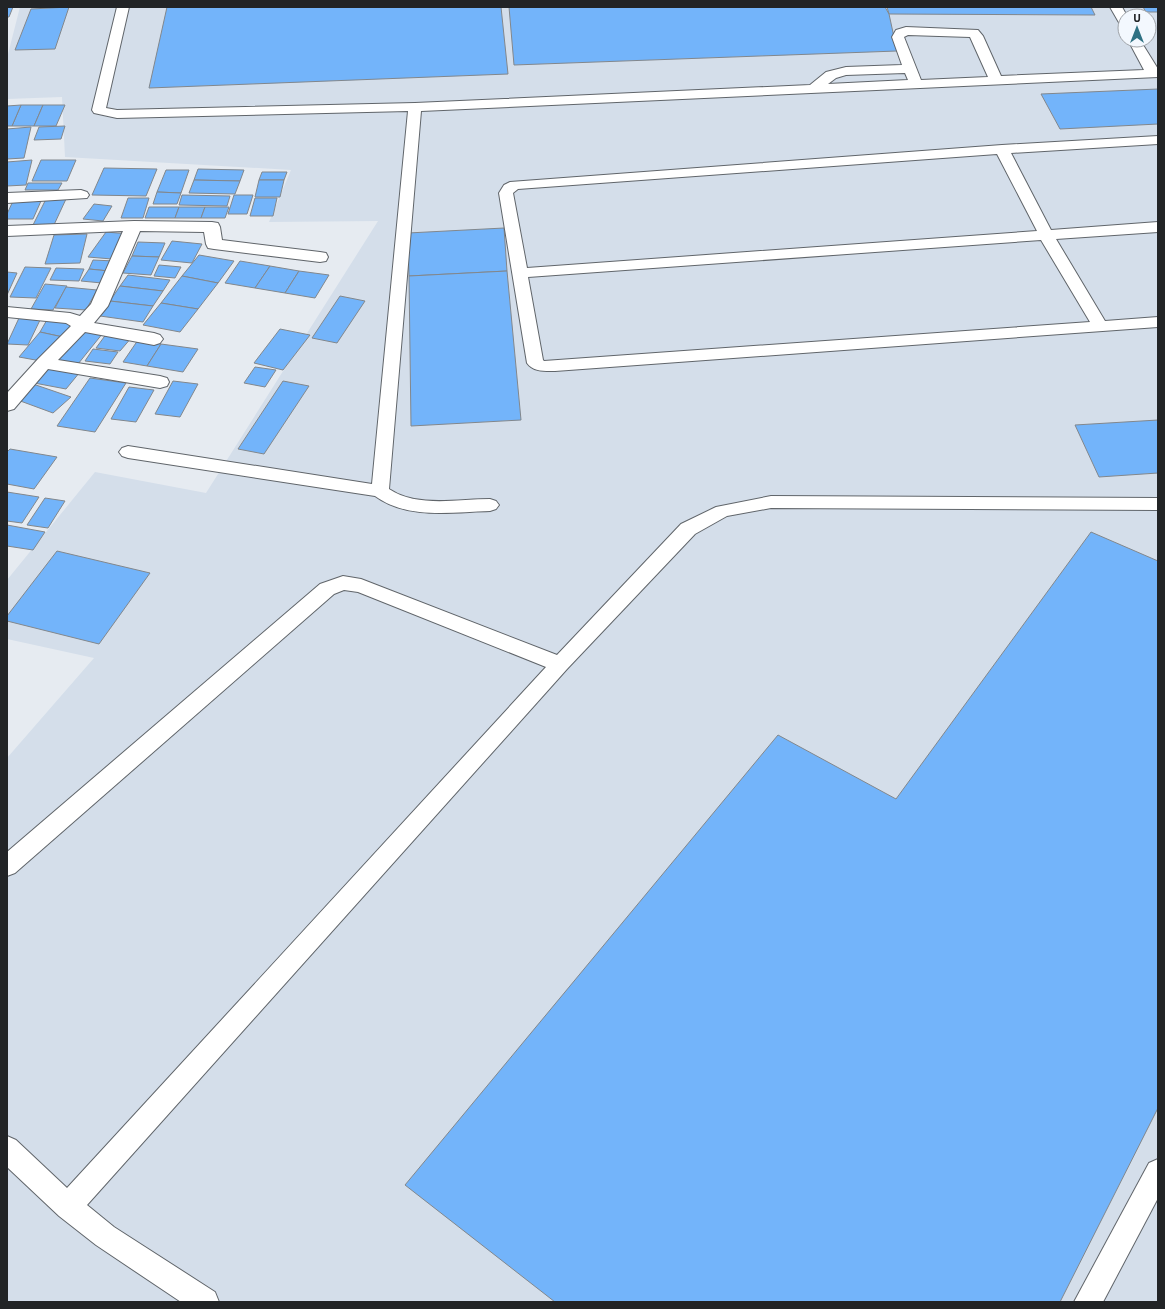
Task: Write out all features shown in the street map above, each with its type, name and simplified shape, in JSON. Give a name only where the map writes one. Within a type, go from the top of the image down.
[{"type":"street","points":[[7,198],[81,195]]},
{"type":"street","points":[[7,231],[134,226],[212,227],[214,244],[320,257]]},
{"type":"street","points":[[8,404],[44,363],[99,306],[134,226]]},
{"type":"street","points":[[7,312],[70,318],[81,326],[154,339]]},
{"type":"street","points":[[44,363],[160,382]]},
{"type":"lane","points":[[123,7],[99,110],[117,114],[415,107],[1156,73]]},
{"type":"lane","points":[[916,84],[900,45],[898,36],[906,31],[973,33],[977,36],[997,81]]},
{"type":"lane","points":[[1139,48],[1156,73]]},
{"type":"lane","points":[[813,89],[831,76],[846,70],[909,69]]},
{"type":"lane","points":[[380,491],[415,107]]},
{"type":"lane","points":[[1158,140],[1002,149],[515,186],[509,188],[506,193],[534,363],[542,366],[1158,322]]},
{"type":"lane","points":[[1002,149],[1046,235],[1100,326]]},
{"type":"lane","points":[[520,273],[1158,227]]},
{"type":"lane","points":[[128,452],[380,491],[390,498],[402,503],[418,505],[490,505]]},
{"type":"lane","points":[[68,1206],[560,664],[688,529],[722,511],[771,502],[1158,504]]},
{"type":"lane","points":[[7,866],[327,589],[343,583],[361,586],[560,664]]},
{"type":"lane","points":[[7,1149],[68,1206],[104,1236],[205,1302]]},
{"type":"lane","points":[[1088,1302],[1158,1172]]},
{"type":"shaded area","points":[[20,7],[1158,7],[1158,1302],[7,1302],[7,758],[94,658],[7,639],[7,580],[95,472],[206,493],[378,221],[269,222],[291,170],[65,157],[62,97],[7,99],[7,58]]},
{"type":"building","points":[[7,7],[13,7],[9,17],[7,17]]},
{"type":"building","points":[[69,7],[55,49],[15,50],[31,9]]},
{"type":"building","points":[[167,7],[501,7],[508,74],[149,88]]},
{"type":"building","points":[[509,7],[885,7],[889,14],[897,51],[514,65]]},
{"type":"building","points":[[887,7],[1091,7],[1095,15],[889,14]]},
{"type":"building","points":[[1158,7],[1158,12],[1157,8],[1144,8]]},
{"type":"building","points":[[1158,89],[1158,124],[1060,129],[1041,94]]},
{"type":"building","points":[[21,105],[43,105],[34,126],[12,126]]},
{"type":"building","points":[[21,105],[12,126],[7,126],[7,106]]},
{"type":"building","points":[[43,105],[65,105],[56,126],[34,126]]},
{"type":"building","points":[[65,126],[61,139],[34,140],[39,127]]},
{"type":"building","points":[[31,127],[24,158],[7,159],[7,129]]},
{"type":"building","points":[[32,160],[26,185],[7,186],[7,162]]},
{"type":"building","points":[[41,160],[76,160],[67,181],[32,181]]},
{"type":"building","points":[[104,168],[157,169],[146,196],[92,195]]},
{"type":"building","points":[[198,169],[244,170],[240,181],[194,180]]},
{"type":"building","points":[[166,170],[189,170],[181,193],[157,192]]},
{"type":"building","points":[[262,172],[287,172],[284,180],[259,180]]},
{"type":"building","points":[[194,180],[240,181],[235,194],[189,193]]},
{"type":"building","points":[[259,180],[284,180],[280,197],[255,197]]},
{"type":"building","points":[[28,183],[62,183],[58,190],[25,190]]},
{"type":"building","points":[[157,192],[181,193],[177,204],[153,204]]},
{"type":"building","points":[[182,195],[230,196],[227,206],[179,205]]},
{"type":"building","points":[[234,195],[253,195],[247,214],[228,214]]},
{"type":"building","points":[[128,198],[149,198],[143,218],[121,218]]},
{"type":"building","points":[[255,198],[277,198],[273,216],[250,216]]},
{"type":"building","points":[[46,199],[66,199],[53,227],[32,227]]},
{"type":"building","points":[[13,201],[41,201],[33,219],[7,219],[7,214]]},
{"type":"building","points":[[94,204],[112,206],[103,221],[83,219]]},
{"type":"building","points":[[149,207],[179,207],[175,218],[145,218]]},
{"type":"building","points":[[179,207],[205,207],[201,218],[175,218]]},
{"type":"building","points":[[205,207],[229,207],[225,218],[201,218]]},
{"type":"building","points":[[504,228],[507,271],[409,276],[408,233]]},
{"type":"building","points":[[106,232],[129,234],[112,259],[88,257]]},
{"type":"building","points":[[87,234],[80,263],[45,264],[54,235]]},
{"type":"building","points":[[172,241],[202,244],[192,263],[161,260]]},
{"type":"building","points":[[138,242],[165,243],[159,257],[132,256]]},
{"type":"building","points":[[199,255],[234,261],[218,283],[182,276]]},
{"type":"building","points":[[132,256],[159,257],[151,275],[123,273]]},
{"type":"building","points":[[93,260],[115,261],[109,271],[89,269]]},
{"type":"building","points":[[240,261],[270,266],[255,288],[225,283]]},
{"type":"building","points":[[159,265],[181,267],[175,278],[154,276]]},
{"type":"building","points":[[270,266],[299,271],[285,293],[255,288]]},
{"type":"building","points":[[25,267],[51,268],[36,298],[10,297]]},
{"type":"building","points":[[56,268],[84,269],[79,281],[50,280]]},
{"type":"building","points":[[89,269],[109,271],[102,283],[81,281]]},
{"type":"building","points":[[299,271],[329,275],[315,298],[285,293]]},
{"type":"building","points":[[507,271],[521,420],[411,426],[409,276]]},
{"type":"building","points":[[7,272],[17,273],[7,295]]},
{"type":"building","points":[[128,275],[170,280],[163,291],[120,286]]},
{"type":"building","points":[[182,276],[218,283],[198,309],[161,303]]},
{"type":"building","points":[[45,284],[67,286],[53,310],[31,309]]},
{"type":"building","points":[[120,286],[163,291],[153,306],[110,301]]},
{"type":"building","points":[[66,287],[97,290],[86,310],[55,308]]},
{"type":"building","points":[[340,296],[365,301],[337,343],[312,338]]},
{"type":"building","points":[[110,301],[153,306],[143,322],[100,316]]},
{"type":"building","points":[[161,303],[198,309],[180,332],[143,325]]},
{"type":"building","points":[[19,318],[41,318],[28,345],[7,344]]},
{"type":"building","points":[[48,318],[76,324],[63,337],[40,332]]},
{"type":"building","points":[[80,329],[103,333],[78,364],[55,360]]},
{"type":"building","points":[[280,329],[310,335],[283,370],[254,363]]},
{"type":"building","points":[[40,332],[63,337],[41,361],[19,357]]},
{"type":"building","points":[[107,333],[132,337],[120,351],[96,348]]},
{"type":"building","points":[[138,340],[161,344],[147,366],[123,362]]},
{"type":"building","points":[[161,344],[198,349],[183,372],[147,366]]},
{"type":"building","points":[[93,349],[118,352],[110,364],[85,361]]},
{"type":"building","points":[[43,365],[80,372],[66,389],[29,382]]},
{"type":"building","points":[[255,367],[276,370],[265,387],[244,383]]},
{"type":"building","points":[[90,378],[126,383],[95,432],[57,426]]},
{"type":"building","points":[[173,381],[198,384],[180,417],[155,414]]},
{"type":"building","points":[[283,381],[309,386],[264,454],[238,449]]},
{"type":"building","points":[[33,384],[71,397],[53,413],[15,399]]},
{"type":"building","points":[[129,387],[154,390],[136,422],[111,419]]},
{"type":"building","points":[[1158,420],[1158,473],[1099,477],[1075,425]]},
{"type":"building","points":[[10,449],[57,457],[34,489],[7,484],[7,452]]},
{"type":"building","points":[[7,492],[39,497],[22,523],[7,521]]},
{"type":"building","points":[[45,498],[65,501],[48,528],[27,525]]},
{"type":"building","points":[[7,525],[45,532],[33,550],[7,546]]},
{"type":"building","points":[[1091,532],[1158,561],[1158,1108],[1060,1302],[555,1302],[405,1185],[778,735],[896,799]]},
{"type":"building","points":[[57,551],[150,573],[99,644],[7,621],[7,616]]}]
